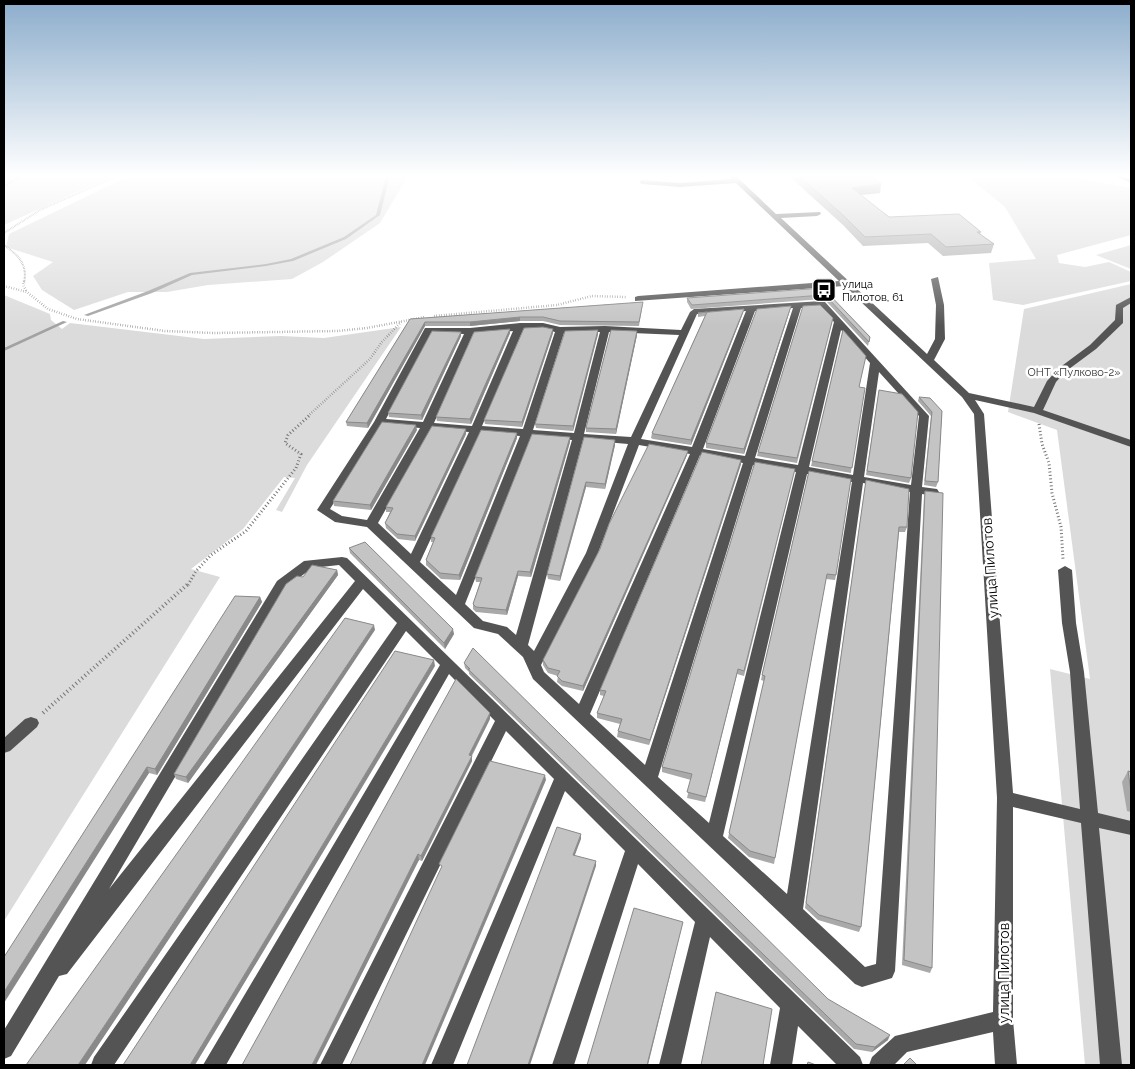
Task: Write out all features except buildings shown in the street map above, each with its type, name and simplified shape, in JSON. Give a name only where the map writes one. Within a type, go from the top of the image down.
[{"type":"street","name":"улица Пилотов","points":[[784,226],[966,395],[979,414],[1005,798],[1003,1020],[1006,1065]]},
{"type":"street","points":[[929,360],[940,339],[940,306],[935,279]]},
{"type":"street","points":[[638,299],[678,299],[845,283]]},
{"type":"street","points":[[1036,411],[1052,381],[1062,370],[1093,347],[1120,321],[1119,307],[1131,300]]},
{"type":"street","points":[[534,665],[592,553],[635,442],[684,333],[690,311],[822,304],[924,416],[916,489],[885,971],[862,977],[538,676],[529,654],[502,630],[479,625],[371,524],[339,519],[323,510],[378,422],[428,330],[543,326],[560,330],[605,329],[684,333]]},
{"type":"street","points":[[649,779],[798,305]]},
{"type":"street","points":[[582,716],[696,452],[752,307]]},
{"type":"street","points":[[713,840],[838,322]]},
{"type":"street","points":[[413,563],[476,429],[520,326]]},
{"type":"street","points":[[520,646],[578,437],[605,329]]},
{"type":"street","points":[[371,524],[427,426],[470,330]]},
{"type":"street","points":[[458,606],[527,433],[560,330]]},
{"type":"street","points":[[793,913],[875,363]]},
{"type":"street","points":[[966,395],[1036,411],[1131,444]]},
{"type":"street","points":[[378,422],[635,442],[933,492]]},
{"type":"street","points":[[4,1049],[282,584],[310,564],[342,561],[852,1065]]},
{"type":"street","points":[[1065,570],[1069,623],[1077,672],[1111,1065]]},
{"type":"street","points":[[27,1010],[362,581]]},
{"type":"street","points":[[102,1065],[405,622]]},
{"type":"street","points":[[214,1065],[448,664]]},
{"type":"street","points":[[331,1065],[503,721]]},
{"type":"street","points":[[4,747],[31,723]]},
{"type":"street","points":[[442,1065],[562,779]]},
{"type":"street","points":[[1005,798],[1131,828]]},
{"type":"street","points":[[564,1065],[634,850]]},
{"type":"street","points":[[670,1065],[705,920]]},
{"type":"street","points":[[781,1065],[791,1005]]},
{"type":"street","points":[[880,1065],[902,1043],[1003,1020]]},
{"type":"path","points":[[4,233],[15,226]]},
{"type":"path","points":[[4,245],[19,256],[26,266],[26,276],[23,285],[28,292],[48,309],[77,319],[129,327],[189,332],[338,331],[444,315],[557,306],[592,296],[624,296],[638,299]]},
{"type":"path","points":[[4,286],[28,292]]},
{"type":"path","points":[[31,723],[186,588],[196,571],[211,555],[246,531],[296,468],[301,454],[285,443],[288,435],[370,359],[402,321]]},
{"type":"path","points":[[1036,411],[1042,444],[1050,463],[1049,478],[1061,528],[1065,570]]},
{"type":"green space","points":[[26,226],[376,226],[323,262],[292,279],[208,285],[167,292],[128,292],[74,310],[42,290],[33,276],[53,262],[6,247],[9,234]]},
{"type":"green space","points":[[1016,226],[1131,226],[1131,235],[1057,255],[1059,263],[1085,267],[1109,262],[1131,272],[1131,281],[1023,305],[993,300],[989,263],[1036,259]]},
{"type":"green space","points":[[1131,245],[1131,269],[1096,255]]},
{"type":"green space","name":"ОНТ «Пулково-2»","points":[[1131,284],[1131,1065],[1085,1065],[1050,669],[1090,679],[1057,430],[1008,412],[1024,309]]},
{"type":"green space","points":[[4,295],[50,314],[51,320],[62,329],[70,323],[204,339],[281,336],[324,338],[401,327],[307,465],[282,512],[276,510],[295,478],[284,477],[243,529],[191,569],[220,577],[4,921]]},
{"type":"waterway","points":[[86,315],[150,292],[191,274],[292,260],[345,238],[362,226]]},
{"type":"waterway","points":[[4,350],[65,322]]},
{"type":"place","name":"улица Пилотов, 61","points":[[824,290]]}]
